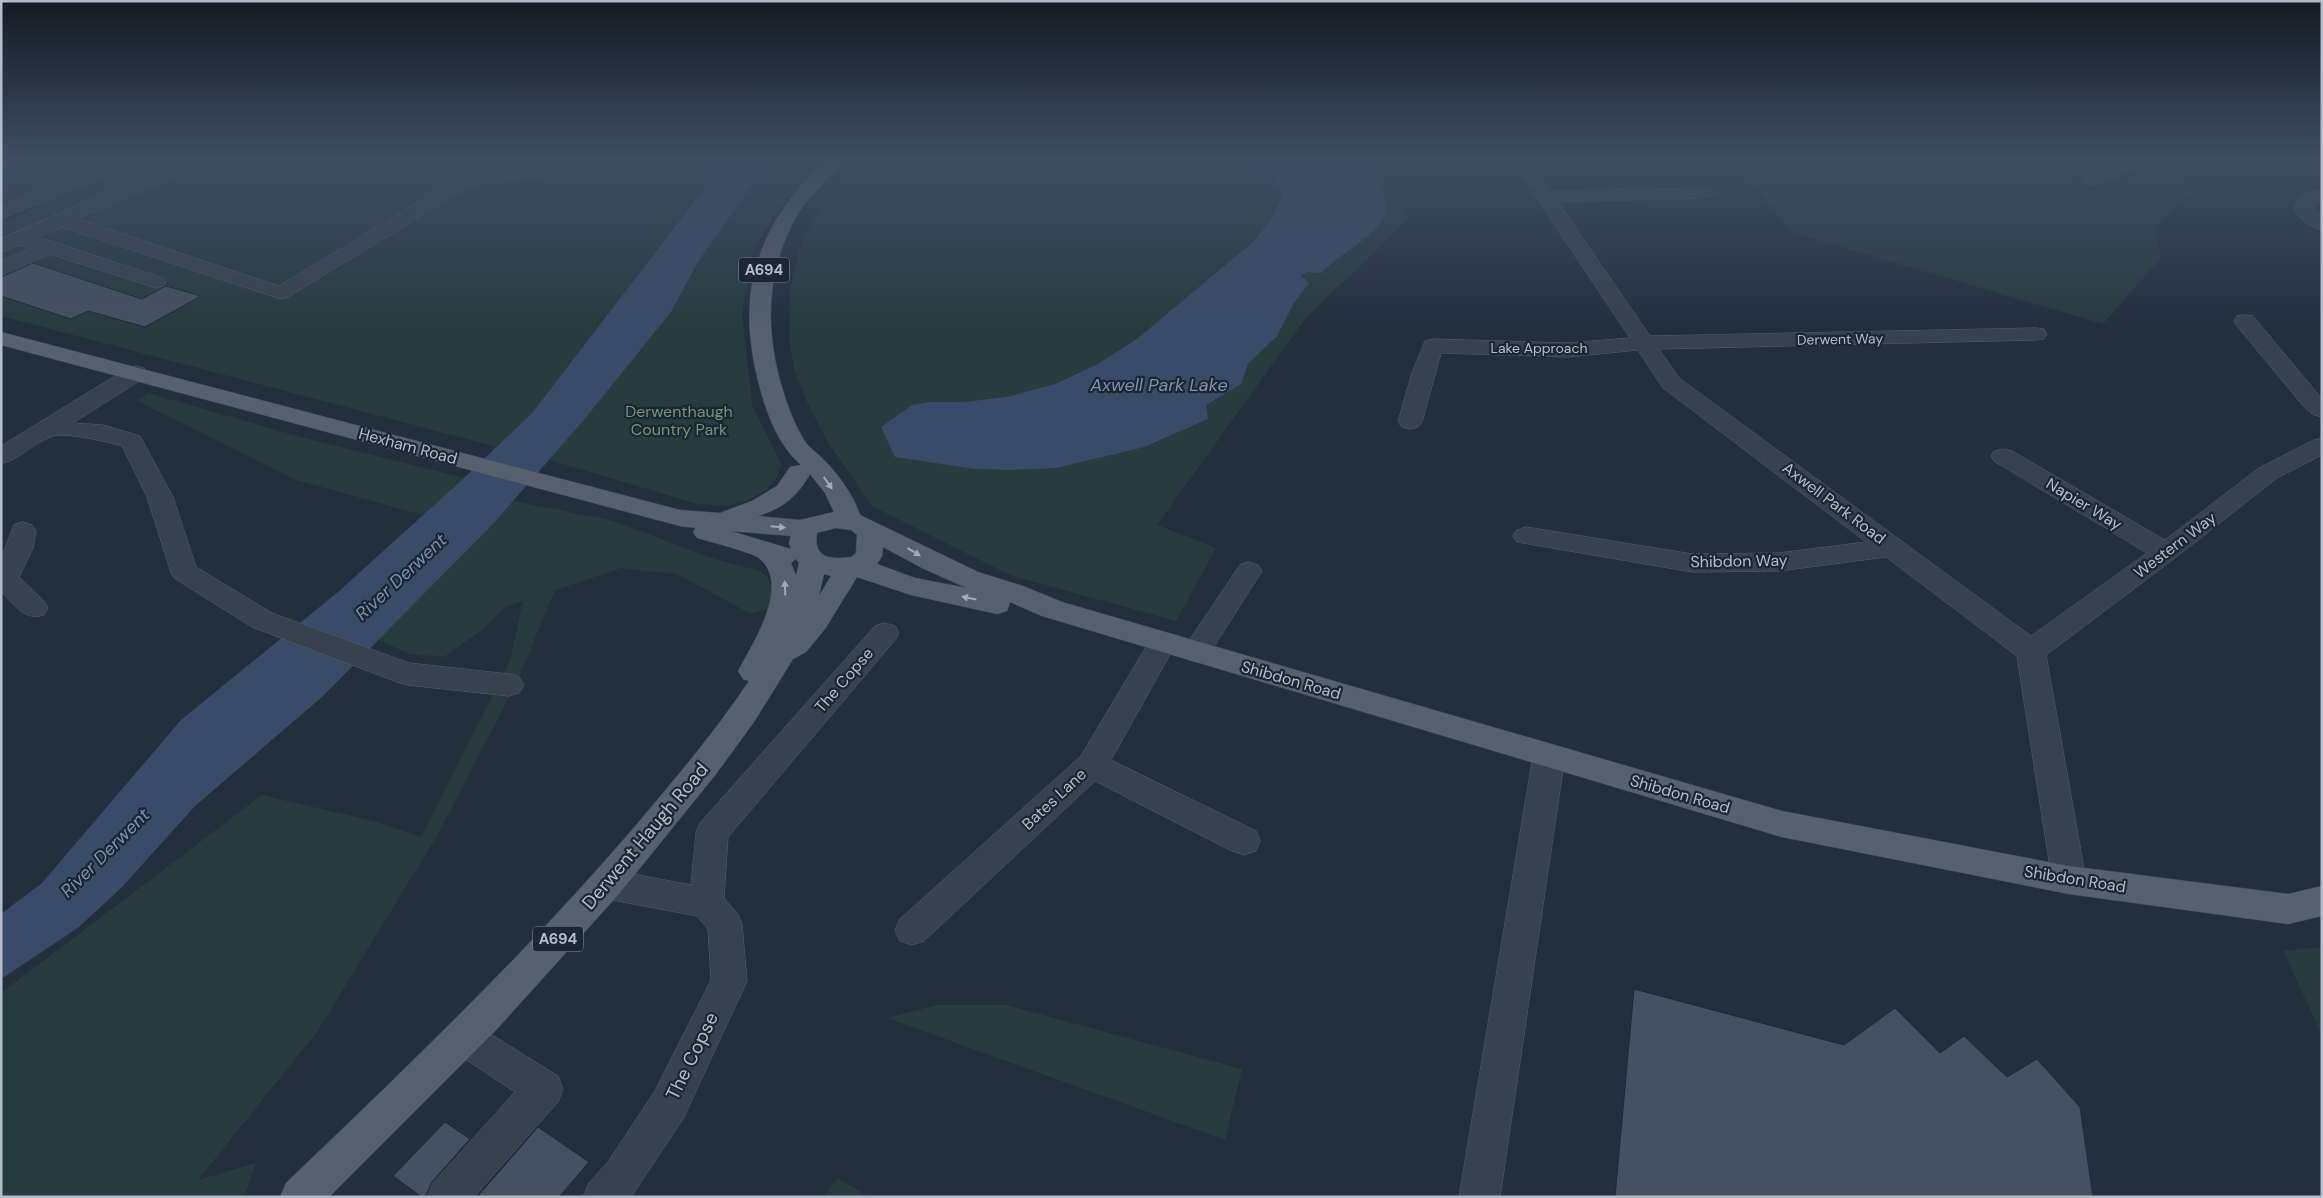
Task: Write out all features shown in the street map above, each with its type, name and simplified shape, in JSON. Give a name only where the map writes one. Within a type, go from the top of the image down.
[{"type":"main road","name":"A694","points":[[789,215],[770,249],[760,284],[759,324],[765,368],[775,402],[799,461],[801,512],[808,526],[802,546],[810,559]]},
{"type":"main road","name":"Hexham Road","points":[[1,338],[680,518],[716,522],[859,526]]},
{"type":"main road","name":"A694","points":[[799,461],[821,473],[859,526],[870,546],[867,559],[852,566]]},
{"type":"main road","points":[[716,522],[767,506],[778,500],[792,484],[799,461]]},
{"type":"main road","name":"Hexham Road","points":[[680,518],[702,531],[787,557],[852,566]]},
{"type":"main road","name":"Shibdon Road","points":[[859,526],[894,540],[931,562],[961,576],[1013,593],[1052,609],[1782,824],[2070,880],[2288,908],[2322,901]]},
{"type":"main road","points":[[753,699],[750,678],[772,635],[786,595],[781,570],[768,551]]},
{"type":"main road","name":"Derwent Haugh Road","points":[[783,652],[783,643],[804,600],[810,559]]},
{"type":"main road","name":"Shibdon Road","points":[[852,566],[911,586],[1023,609],[1052,609]]},
{"type":"main road","name":"Derwent Haugh Road","points":[[300,1197],[463,1037],[537,961],[607,884],[705,765],[753,699],[783,652],[796,645],[834,594],[852,566]]},
{"type":"main road","points":[[834,594],[878,586],[911,586]]},
{"type":"street","points":[[1,231],[35,215]]},
{"type":"street","points":[[1,246],[72,215]]},
{"type":"street","points":[[67,217],[281,293],[410,215]]},
{"type":"street","name":"Axwell Park Road","points":[[1557,215],[1671,383],[2031,651]]},
{"type":"street","points":[[20,238],[156,282]]},
{"type":"street","points":[[1,269],[49,247]]},
{"type":"street","points":[[2245,321],[2313,403],[2322,410]]},
{"type":"street","name":"Derwent Way","points":[[1644,344],[2036,334]]},
{"type":"street","name":"Lake Approach","points":[[1410,422],[1423,373],[1433,346],[1568,350],[1644,344]]},
{"type":"street","points":[[1,456],[50,428],[136,373]]},
{"type":"street","points":[[50,428],[104,432],[132,441],[160,497],[184,572],[197,578],[262,620],[407,674],[509,685]]},
{"type":"street","name":"Western Way","points":[[2031,651],[2166,552],[2268,473],[2322,445]]},
{"type":"street","name":"Napier Way","points":[[2003,456],[2166,552]]},
{"type":"street","points":[[23,531],[20,548],[3,580],[34,608]]},
{"type":"street","name":"Shibdon Way","points":[[1526,536],[1692,563],[1779,562],[1892,547]]},
{"type":"street","points":[[1196,652],[1249,571]]},
{"type":"street","name":"The Copse","points":[[603,1197],[622,1176],[668,1104],[729,981],[725,924],[707,903],[712,833],[885,634]]},
{"type":"street","name":"Bates Lane","points":[[912,930],[1092,765],[1164,642]]},
{"type":"street","points":[[2031,651],[2070,880]]},
{"type":"street","points":[[1479,1197],[1549,756]]},
{"type":"street","points":[[1092,765],[1244,841]]},
{"type":"street","points":[[607,884],[707,903]]},
{"type":"street","points":[[447,1197],[544,1089],[463,1037]]},
{"type":"green space","points":[[19,215],[684,215],[532,413],[497,447],[1,316],[1,223]]},
{"type":"green space","name":"Derwenthaugh Country Park","points":[[731,215],[775,215],[752,253],[742,313],[752,405],[781,464],[776,479],[765,491],[745,501],[725,506],[698,504],[549,460],[671,312],[698,262]]},
{"type":"green space","points":[[816,215],[1407,215],[1409,218],[1305,319],[1157,525],[1216,548],[1176,621],[1010,575],[872,506],[827,441],[807,402],[794,369],[789,338],[790,289],[802,241]]},
{"type":"green space","points":[[1778,215],[2168,215],[2155,226],[2161,258],[2103,324],[1791,232]]},
{"type":"green space","points":[[148,393],[301,437],[464,478],[423,515],[296,480],[137,401]]},
{"type":"green space","points":[[513,501],[614,521],[711,558],[760,571],[768,578],[772,589],[768,609],[751,614],[677,574],[621,568],[555,590],[516,684],[438,834],[317,1032],[198,1180],[256,1163],[246,1192],[240,1197],[1,1197],[1,993],[262,795],[373,821],[421,837],[510,661],[523,601],[507,606],[483,629],[444,657],[410,654],[378,640],[493,524]]},
{"type":"green space","points":[[2322,947],[2322,1035],[2283,951]]},
{"type":"green space","points":[[937,1005],[1006,1005],[1242,1069],[1225,1140],[887,1018]]},
{"type":"green space","points":[[838,1178],[869,1197],[824,1197]]},
{"type":"water","name":"River Derwent","points":[[684,215],[731,215],[698,262],[671,312],[583,421],[493,524],[322,697],[195,806],[122,887],[79,927],[1,979],[1,914],[42,883],[181,720],[338,592],[464,478],[532,413]]},
{"type":"water","name":"Axwell Park Lake","points":[[1273,215],[1385,215],[1375,230],[1321,273],[1308,272],[1300,275],[1309,283],[1294,303],[1277,336],[1248,364],[1241,384],[1206,405],[1208,419],[1144,447],[1056,468],[975,469],[895,457],[881,427],[912,405],[1007,397],[1055,384],[1096,365],[1137,339],[1253,242]]},
{"type":"building","points":[[33,263],[142,299],[166,286],[201,296],[145,327],[88,311],[71,319],[1,296],[1,277]]},
{"type":"building","points":[[1634,989],[1844,1045],[1895,1008],[1940,1053],[1964,1036],[2007,1077],[2037,1059],[2080,1107],[2093,1197],[1615,1197]]},
{"type":"building","points":[[445,1122],[470,1139],[432,1182],[425,1197],[422,1197],[393,1176]]},
{"type":"building","points":[[538,1127],[589,1162],[559,1197],[477,1197]]}]
